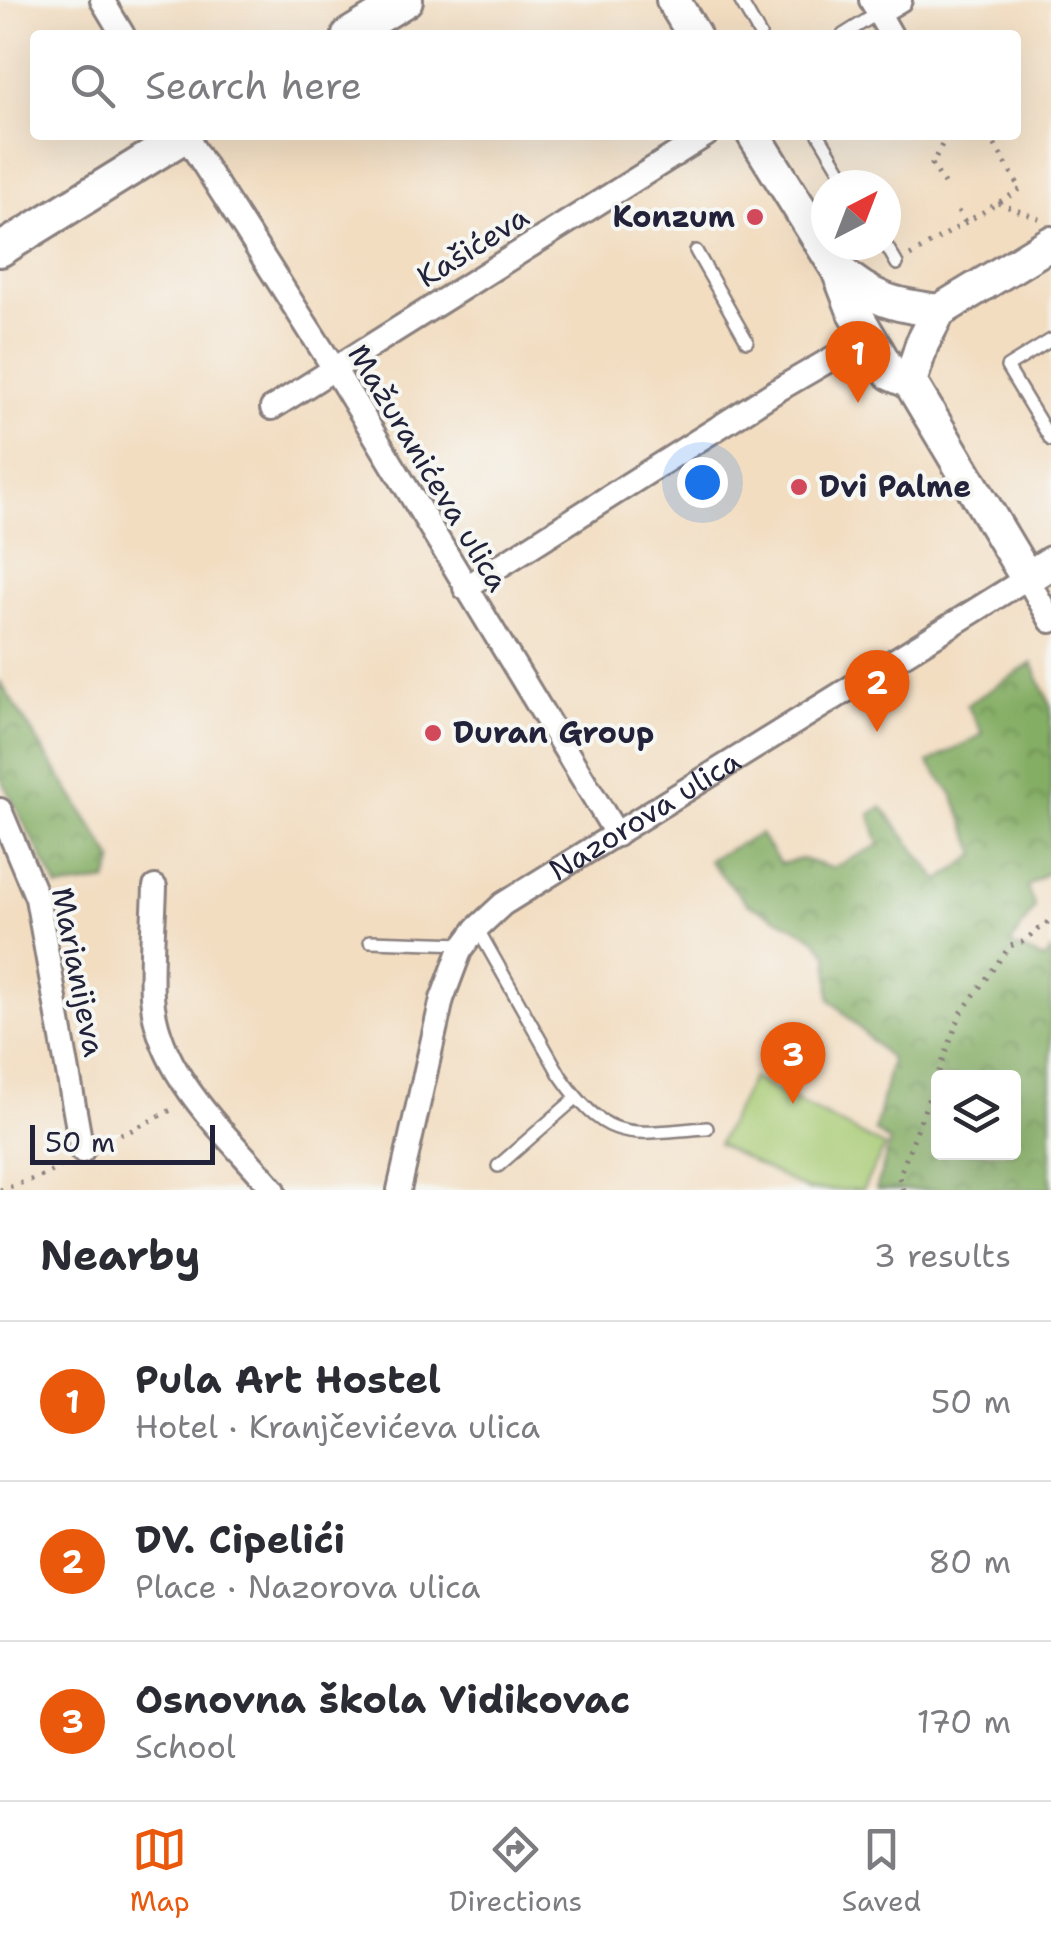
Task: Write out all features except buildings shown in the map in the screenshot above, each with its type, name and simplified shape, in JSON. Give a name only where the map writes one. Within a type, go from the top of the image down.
[{"type":"main road","points":[[357,30],[406,0]]},
{"type":"main road","points":[[673,0],[691,30]]},
{"type":"main road","points":[[0,250],[177,140]]},
{"type":"main road","points":[[757,140],[838,270],[891,374],[910,382],[1039,570]]},
{"type":"main road","points":[[910,382],[938,311],[1051,244]]},
{"type":"main road","points":[[838,270],[881,300],[938,311]]},
{"type":"street","points":[[102,0],[120,30]]},
{"type":"street","points":[[888,30],[874,6],[900,0]]},
{"type":"street","name":"Mažuranićeva ulica","points":[[188,140],[334,370],[617,835]]},
{"type":"street","name":"Kašićeva","points":[[272,408],[698,140]]},
{"type":"street","points":[[464,588],[772,384],[870,337]]},
{"type":"street","points":[[1039,570],[1051,620]]},
{"type":"street","name":"Nazorova ulica","points":[[399,1190],[442,999],[471,936],[503,904],[1039,570]]},
{"type":"street","name":"Marianijeva","points":[[0,810],[37,898],[89,1146]]},
{"type":"street","points":[[155,887],[152,998],[161,1041],[178,1076],[274,1190]]},
{"type":"lane","points":[[740,0],[757,30]]},
{"type":"lane","points":[[848,30],[874,6]]},
{"type":"lane","points":[[822,140],[840,170]]},
{"type":"lane","points":[[696,251],[747,340]]},
{"type":"lane","points":[[895,260],[897,264]]},
{"type":"lane","points":[[1051,340],[1006,367],[1051,440]]},
{"type":"lane","points":[[370,941],[471,936],[576,1098],[607,1125],[629,1134],[707,1128]]},
{"type":"lane","points":[[498,1166],[576,1098]]},
{"type":"path","points":[[944,140],[932,164],[944,184]]},
{"type":"path","points":[[897,264],[1020,190],[992,140]]},
{"type":"path","points":[[998,202],[1051,224]]},
{"type":"path","points":[[958,211],[965,222]]},
{"type":"path","points":[[903,1190],[899,1177],[961,1012],[1010,946],[1022,942],[1051,920]]},
{"type":"path","points":[[89,1146],[128,1132],[195,1097]]},
{"type":"path","points":[[0,1190],[46,1175]]},
{"type":"green space","points":[[1032,663],[1051,707],[1051,870],[1027,887],[1035,907],[1010,945],[1044,959],[1051,951],[1051,1190],[876,1190],[890,1142],[875,1131],[891,1060],[830,999],[828,954],[812,936],[747,903],[708,860],[760,834],[780,864],[802,859],[832,868],[879,845],[870,814],[882,807],[939,881],[977,854],[953,795],[928,763],[983,734],[967,705]]},
{"type":"green space","points":[[0,682],[114,861],[107,881],[58,888],[0,777]]},
{"type":"green space","points":[[752,1078],[885,1147],[862,1190],[807,1190],[718,1144]]},
{"type":"place","name":"Konzum","points":[[755,217]]},
{"type":"place","name":"Pula Art Hostel","points":[[858,403]]},
{"type":"place","name":"Dvi Palme","points":[[799,487]]},
{"type":"place","name":"DV. Cipelići","points":[[877,732]]},
{"type":"place","name":"Duran Group","points":[[433,733]]},
{"type":"place","name":"Osnovna škola Vidikovac","points":[[793,1104]]}]
